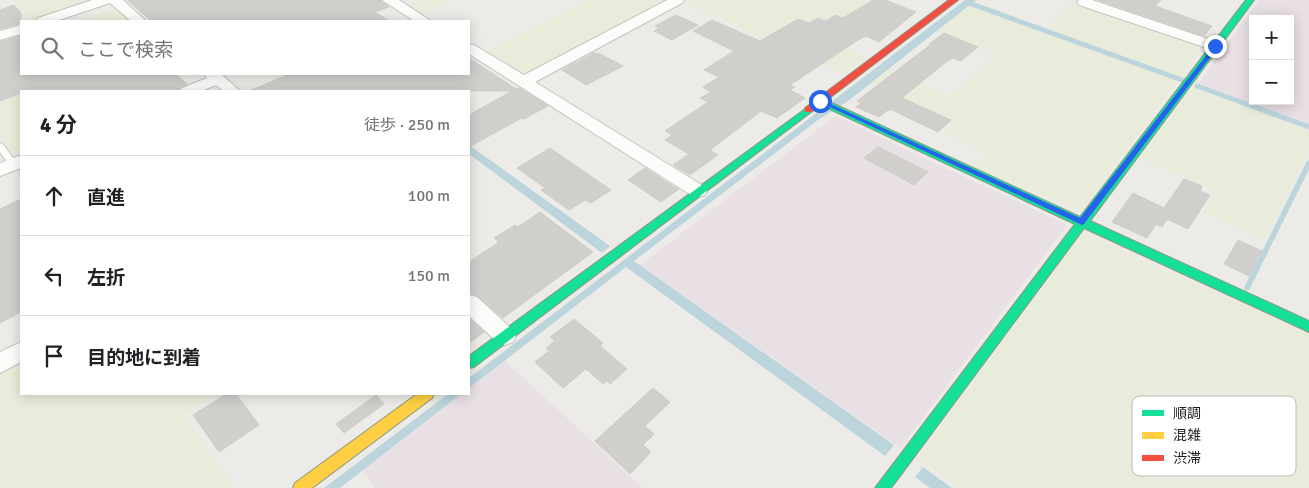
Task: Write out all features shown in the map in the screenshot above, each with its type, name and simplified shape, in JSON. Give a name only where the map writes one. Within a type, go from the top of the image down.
[{"type":"street","points":[[524,82],[677,0]]},
{"type":"street","points":[[470,362],[698,191],[823,102],[954,0]]},
{"type":"street","points":[[882,488],[1250,0]]},
{"type":"street","points":[[46,20],[113,1],[138,20]]},
{"type":"street","points":[[398,1],[423,20]]},
{"type":"street","points":[[1084,2],[1215,46]]},
{"type":"street","points":[[0,36],[20,29]]},
{"type":"street","points":[[470,49],[698,191]]},
{"type":"street","points":[[190,90],[215,76],[231,90]]},
{"type":"street","points":[[823,102],[1309,327]]},
{"type":"street","points":[[470,304],[505,336]]},
{"type":"street","points":[[0,363],[20,352]]},
{"type":"street","points":[[300,488],[426,395]]},
{"type":"lane","points":[[0,146],[11,165]]},
{"type":"shaded area","points":[[1259,0],[1309,0],[1309,125],[1255,105],[1294,105],[1294,15],[1249,15],[1249,103],[1198,84]]},
{"type":"shaded area","points":[[835,116],[1067,225],[900,448],[640,265]]},
{"type":"shaded area","points":[[504,360],[643,488],[376,488],[362,471],[460,395],[470,395],[470,387]]},
{"type":"green space","points":[[13,0],[101,0],[40,20],[33,20]]},
{"type":"green space","points":[[418,0],[454,0],[421,14],[408,6]]},
{"type":"green space","points":[[588,0],[668,0],[527,75],[519,74],[484,52]]},
{"type":"green space","points":[[686,0],[870,0],[844,18],[833,13],[807,31],[866,58],[844,74],[683,2]]},
{"type":"green space","points":[[1073,2],[1203,47],[1080,211],[975,168],[988,153],[943,133],[955,122],[870,84],[888,69],[951,97],[997,54],[937,30],[968,6],[1041,32]]},
{"type":"green space","points":[[118,7],[133,20],[92,20],[88,17]]},
{"type":"green space","points":[[1193,88],[1309,130],[1309,151],[1265,240],[1203,213],[1216,191],[1139,159]]},
{"type":"green space","points":[[20,94],[20,156],[17,158],[0,135],[0,103]]},
{"type":"green space","points":[[1082,233],[1309,334],[1309,488],[959,488],[917,459]]},
{"type":"green space","points":[[20,358],[20,395],[215,395],[185,415],[235,488],[0,488],[0,369]]},
{"type":"water","points":[[965,0],[976,0],[848,101],[818,120],[634,261],[894,445],[885,456],[626,267],[470,387],[470,377]]},
{"type":"water","points":[[470,146],[610,246],[602,253],[470,155]]},
{"type":"water","points":[[447,395],[460,395],[340,488],[324,488]]},
{"type":"water","points":[[923,467],[952,488],[930,488],[915,477]]},
{"type":"building","points":[[127,0],[380,0],[389,7],[375,12],[387,20],[150,20]]},
{"type":"building","points":[[873,0],[885,0],[916,12],[879,42],[866,36],[790,85],[795,87],[790,90],[805,98],[777,118],[761,111],[710,150],[718,155],[690,175],[673,165],[689,154],[665,140],[672,135],[665,131],[708,102],[700,98],[711,92],[703,87],[719,77],[704,70],[734,51],[693,31],[712,20],[760,41],[798,19],[809,23],[818,18],[826,21],[835,15],[843,18]]},
{"type":"building","points":[[1098,0],[1161,0],[1155,6],[1212,26],[1204,36]]},
{"type":"building","points":[[14,5],[21,13],[20,23],[0,29],[0,10]]},
{"type":"building","points":[[676,15],[698,25],[672,40],[654,31],[659,28],[655,26]]},
{"type":"building","points":[[944,33],[978,47],[961,61],[953,58],[946,62],[902,98],[951,120],[938,132],[892,110],[888,110],[879,117],[856,107],[861,103],[857,101]]},
{"type":"building","points":[[20,36],[20,75],[177,75],[187,84],[180,87],[178,90],[20,90],[20,93],[0,101],[0,42]]},
{"type":"building","points":[[594,53],[600,54],[623,66],[586,85],[562,70]]},
{"type":"building","points":[[470,59],[516,89],[519,88],[548,106],[470,146],[470,114],[512,91],[251,90],[287,75],[470,75]]},
{"type":"building","points":[[878,147],[928,172],[914,185],[864,158]]},
{"type":"building","points":[[550,148],[611,190],[591,203],[585,200],[569,210],[541,190],[545,188],[517,168]]},
{"type":"building","points":[[645,168],[679,189],[661,202],[628,180]]},
{"type":"building","points":[[1184,179],[1202,186],[1200,191],[1210,195],[1188,229],[1167,219],[1162,227],[1156,224],[1147,238],[1112,222],[1133,193],[1164,208]]},
{"type":"building","points":[[20,199],[20,313],[0,323],[0,209]]},
{"type":"building","points":[[540,212],[593,252],[503,318],[478,296],[470,293],[470,261],[499,242],[494,238],[515,225],[518,227]]},
{"type":"building","points":[[1238,240],[1262,251],[1249,276],[1224,264]]},
{"type":"building","points":[[470,319],[484,332],[470,342]]},
{"type":"building","points":[[574,319],[603,343],[600,346],[627,369],[610,384],[607,381],[603,384],[586,369],[563,388],[535,362],[549,351],[546,348],[555,341],[550,337]]},
{"type":"building","points":[[653,388],[670,402],[645,426],[654,434],[643,445],[651,452],[630,474],[595,441]]},
{"type":"building","points":[[224,395],[237,395],[259,425],[219,452],[193,415]]},
{"type":"building","points":[[376,395],[384,404],[344,433],[336,424]]},
{"type":"waterway","points":[[966,2],[1182,80]]},
{"type":"waterway","points":[[1197,86],[1309,127]]},
{"type":"waterway","points":[[1247,288],[1309,163]]},
{"type":"traffic: fast","points":[[882,488],[1250,0]]},
{"type":"traffic: fast","points":[[820,101],[1309,327]]},
{"type":"traffic: fast","points":[[470,362],[808,110]]},
{"type":"traffic: slow","points":[[300,488],[426,395]]},
{"type":"traffic: jam","points":[[808,110],[954,0]]},
{"type":"route","points":[[820,101],[1082,222],[1215,46]]}]
